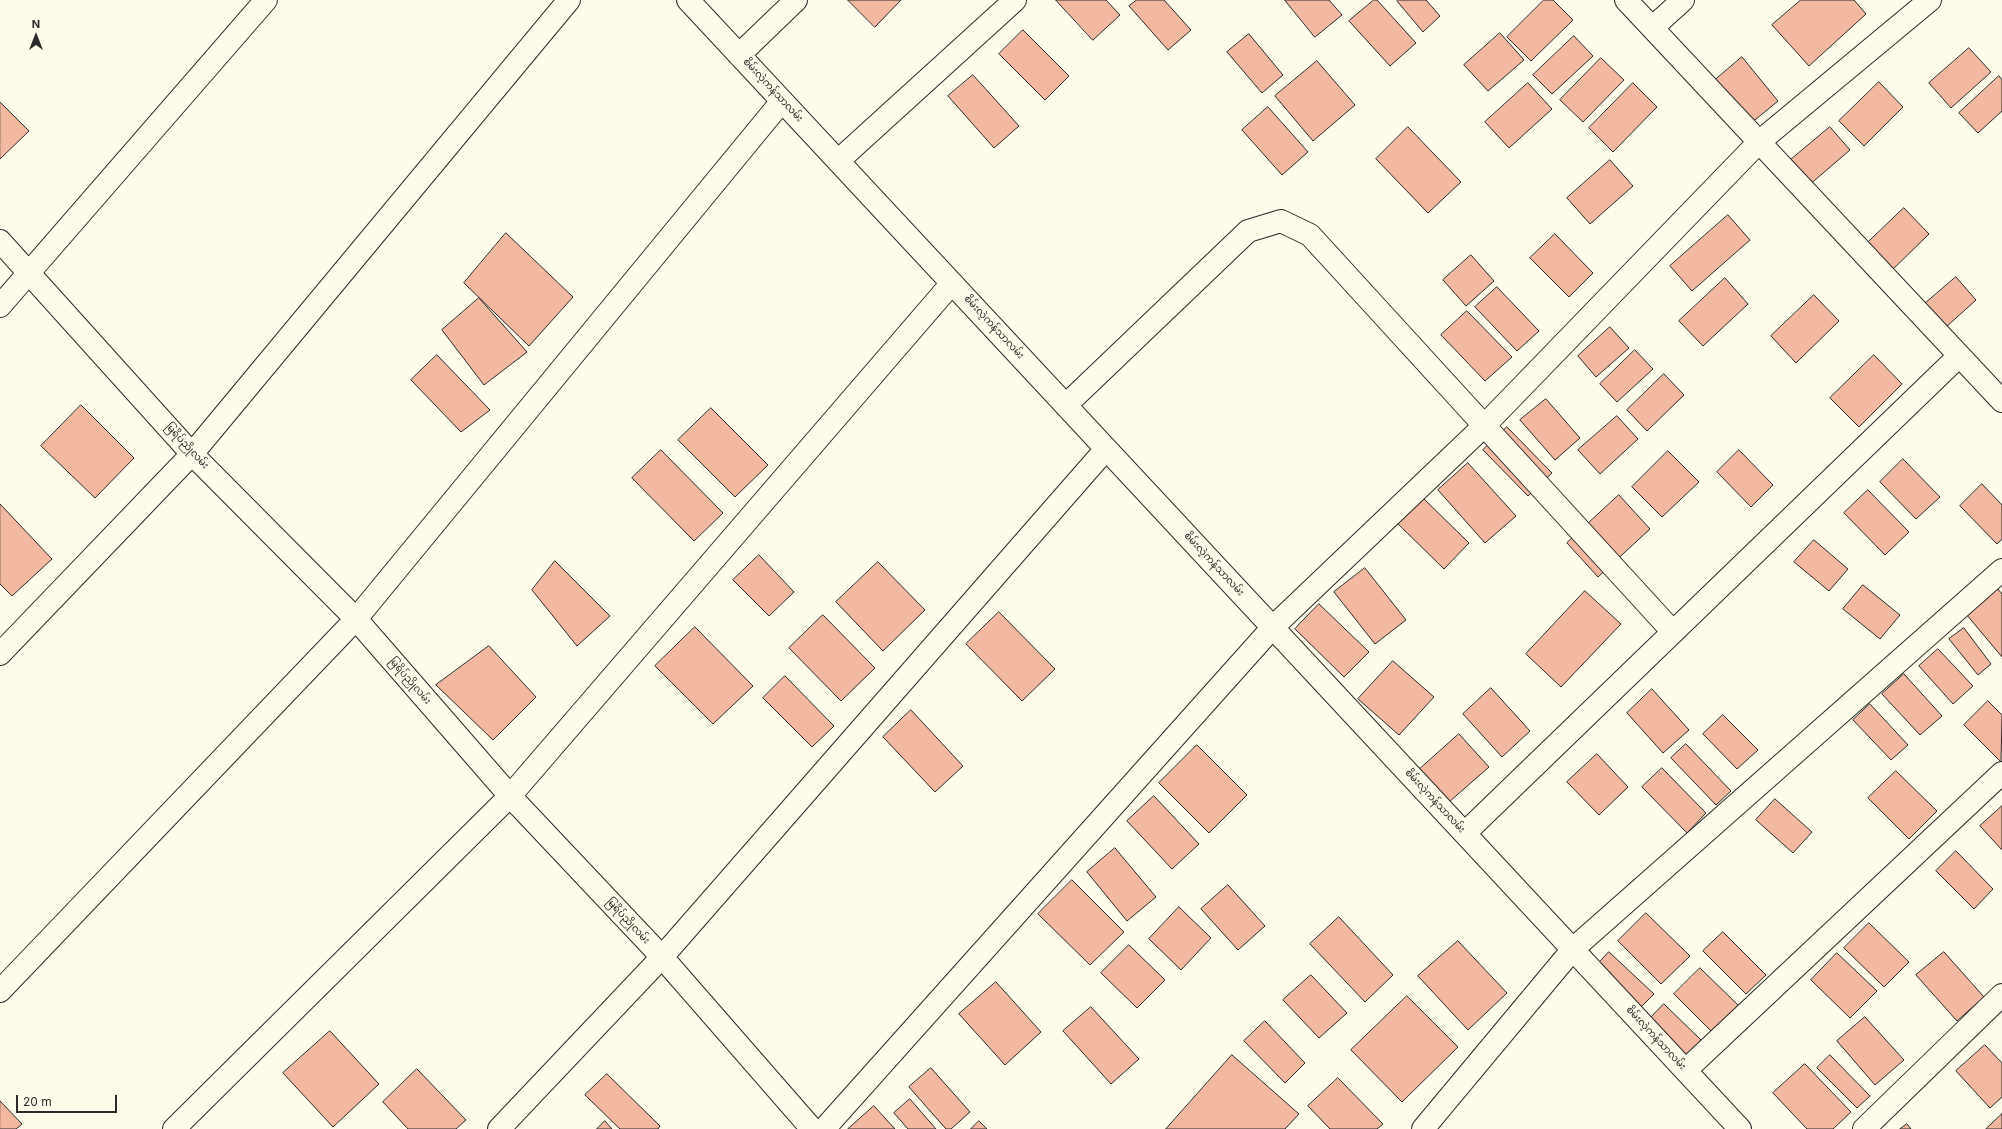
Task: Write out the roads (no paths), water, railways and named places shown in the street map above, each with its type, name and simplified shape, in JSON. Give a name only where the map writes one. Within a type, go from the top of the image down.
[{"type":"street","points":[[0,306],[266,0]]},
{"type":"street","points":[[0,654],[192,454],[570,0]]},
{"type":"street","name":"စိမ်းလဲ့ကန်သာလမ်း","points":[[688,0],[1067,404],[1106,449],[1686,1070],[1732,1126]]},
{"type":"street","points":[[739,54],[796,0]]},
{"type":"street","points":[[838,161],[1014,0]]},
{"type":"street","points":[[1626,0],[2002,401]]},
{"type":"street","points":[[1652,28],[1683,0]]},
{"type":"street","points":[[824,1129],[1273,627],[1484,426],[1759,142],[1930,0]]},
{"type":"street","points":[[0,991],[356,619],[782,101]]},
{"type":"street","points":[[1067,404],[1248,231],[1281,221],[1310,235],[1673,632]]},
{"type":"street","name":"မြရိပ်ညိုလမ်း","points":[[0,241],[192,454],[356,619],[510,796],[662,957],[812,1129]]},
{"type":"street","points":[[174,1129],[510,796],[952,283]]},
{"type":"street","points":[[1465,833],[1959,356]]},
{"type":"street","points":[[499,1129],[662,957],[1106,449]]},
{"type":"street","points":[[1423,1129],[1573,950],[2002,570]]},
{"type":"street","points":[[1686,1070],[2002,773]]},
{"type":"street","points":[[1864,1129],[2002,995]]}]
